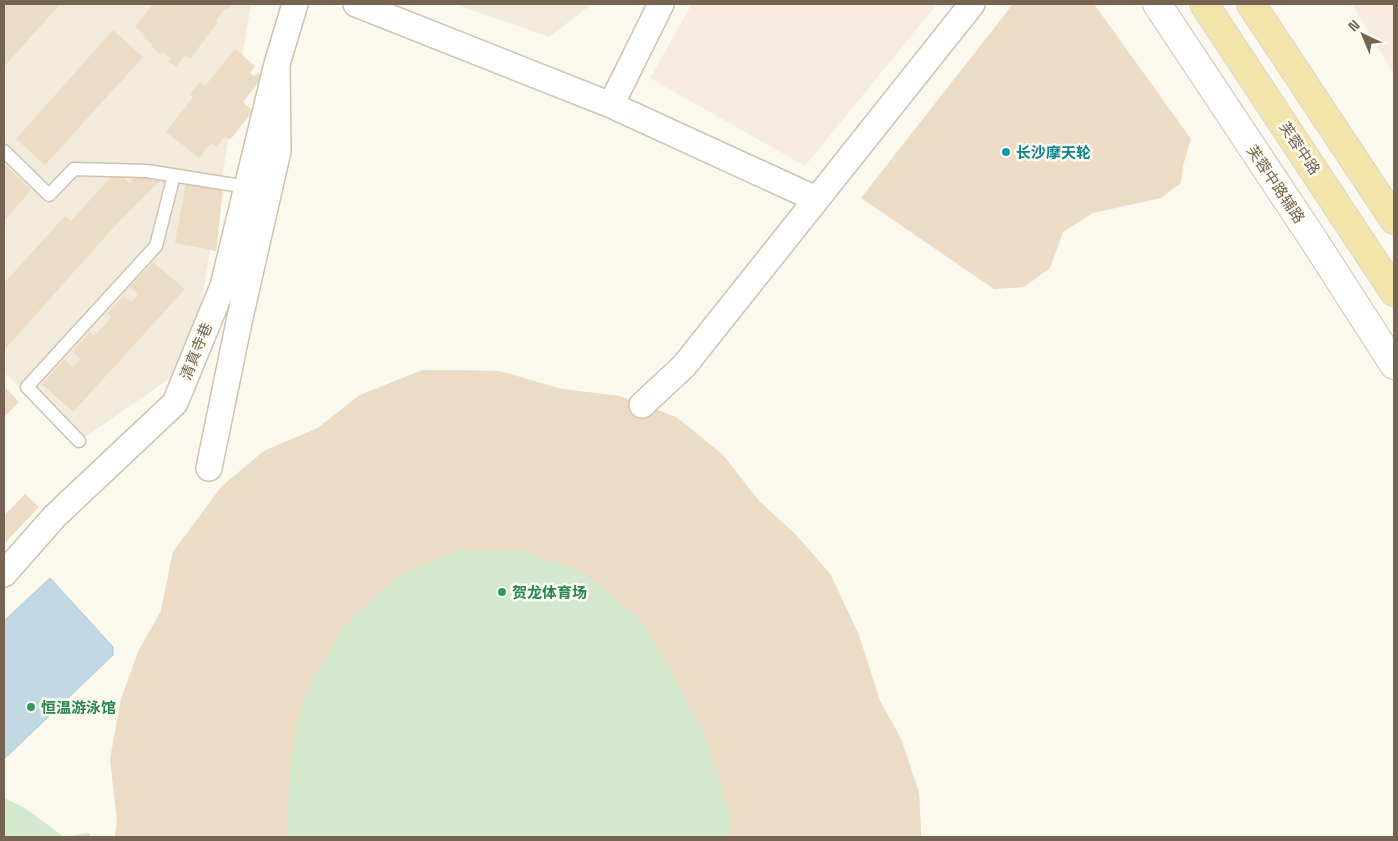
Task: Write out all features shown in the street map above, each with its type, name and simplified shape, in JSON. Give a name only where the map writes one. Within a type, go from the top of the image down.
[{"type":"main road","name":"芙蓉中路","points":[[1204,4],[1394,292]]},
{"type":"main road","points":[[1251,4],[1394,220]]},
{"type":"street","points":[[208,468],[278,151],[277,64],[295,4]]},
{"type":"street","points":[[356,4],[611,105],[816,199]]},
{"type":"street","points":[[611,105],[661,4]]},
{"type":"street","points":[[642,405],[684,366],[972,4]]},
{"type":"street","name":"芙蓉中路辅路","points":[[1157,4],[1394,365]]},
{"type":"street","name":"清真寺巷","points":[[4,574],[55,516],[175,403],[223,286],[277,64]]},
{"type":"lane","points":[[4,151],[49,195],[74,169],[147,171],[247,187]]},
{"type":"lane","points":[[79,441],[26,387],[156,246],[174,176]]},
{"type":"shaded area","points":[[4,4],[251,4],[191,364],[79,441],[4,373]]},
{"type":"shaded area","points":[[455,4],[592,4],[549,37]]},
{"type":"shaded area","points":[[692,4],[937,4],[805,166],[650,78]]},
{"type":"shaded area","points":[[1352,4],[1394,4],[1394,74]]},
{"type":"green space","name":"贺龙体育场","points":[[423,370],[499,371],[561,389],[619,396],[676,417],[723,455],[758,500],[796,535],[830,574],[858,633],[880,701],[901,739],[919,793],[921,837],[115,837],[138,652],[161,611],[173,552],[222,486],[264,451],[318,428],[360,395]]},
{"type":"green space","points":[[4,798],[25,808],[64,837],[4,837]]},
{"type":"green space","points":[[89,833],[90,837],[64,837]]},
{"type":"water","name":"恒温游泳馆","points":[[50,578],[113,647],[113,655],[4,759],[4,621]]},
{"type":"building","points":[[60,4],[4,67],[4,5]]},
{"type":"building","points":[[153,4],[232,4],[216,20],[218,22],[190,59],[185,55],[176,67],[168,61],[171,58],[162,52],[160,54],[143,37],[145,35],[135,27]]},
{"type":"building","points":[[1013,4],[1094,4],[1191,139],[1183,166],[1181,183],[1161,198],[1093,213],[1063,232],[1050,268],[1024,287],[994,289],[861,198]]},
{"type":"building","points":[[113,30],[143,57],[45,165],[16,139]]},
{"type":"building","points":[[235,49],[255,66],[250,73],[254,76],[257,73],[263,77],[243,102],[253,111],[230,140],[225,136],[216,147],[211,143],[199,158],[166,132],[193,97],[190,94],[200,82],[205,86]]},
{"type":"building","points":[[4,166],[31,190],[4,221]]},
{"type":"building","points":[[116,171],[130,183],[137,173],[164,177],[114,227],[6,348],[4,346],[4,283],[65,216],[71,221]]},
{"type":"building","points":[[186,183],[223,190],[216,251],[175,243]]},
{"type":"building","points":[[153,262],[185,289],[73,412],[42,384],[64,360],[73,367],[81,359],[72,352],[90,332],[94,336],[112,317],[107,313],[124,296],[131,302],[138,295],[130,287]]},
{"type":"building","name":"贺龙体育场","points":[[423,370],[499,371],[561,389],[619,396],[676,417],[723,455],[758,500],[796,535],[830,574],[858,633],[880,701],[901,739],[919,793],[921,837],[732,837],[728,809],[705,735],[670,669],[638,617],[581,571],[518,550],[459,550],[395,578],[341,629],[305,695],[291,755],[286,837],[115,837],[117,821],[110,759],[121,699],[138,652],[161,611],[173,552],[222,486],[264,451],[318,428],[360,395]]},
{"type":"building","points":[[4,386],[19,402],[4,417]]},
{"type":"building","points":[[25,494],[39,507],[4,544],[4,516]]},
{"type":"place","name":"长沙摩天轮","points":[[1006,152]]},
{"type":"place","name":"贺龙体育场","points":[[502,592]]},
{"type":"place","name":"恒温游泳馆","points":[[31,707]]}]
